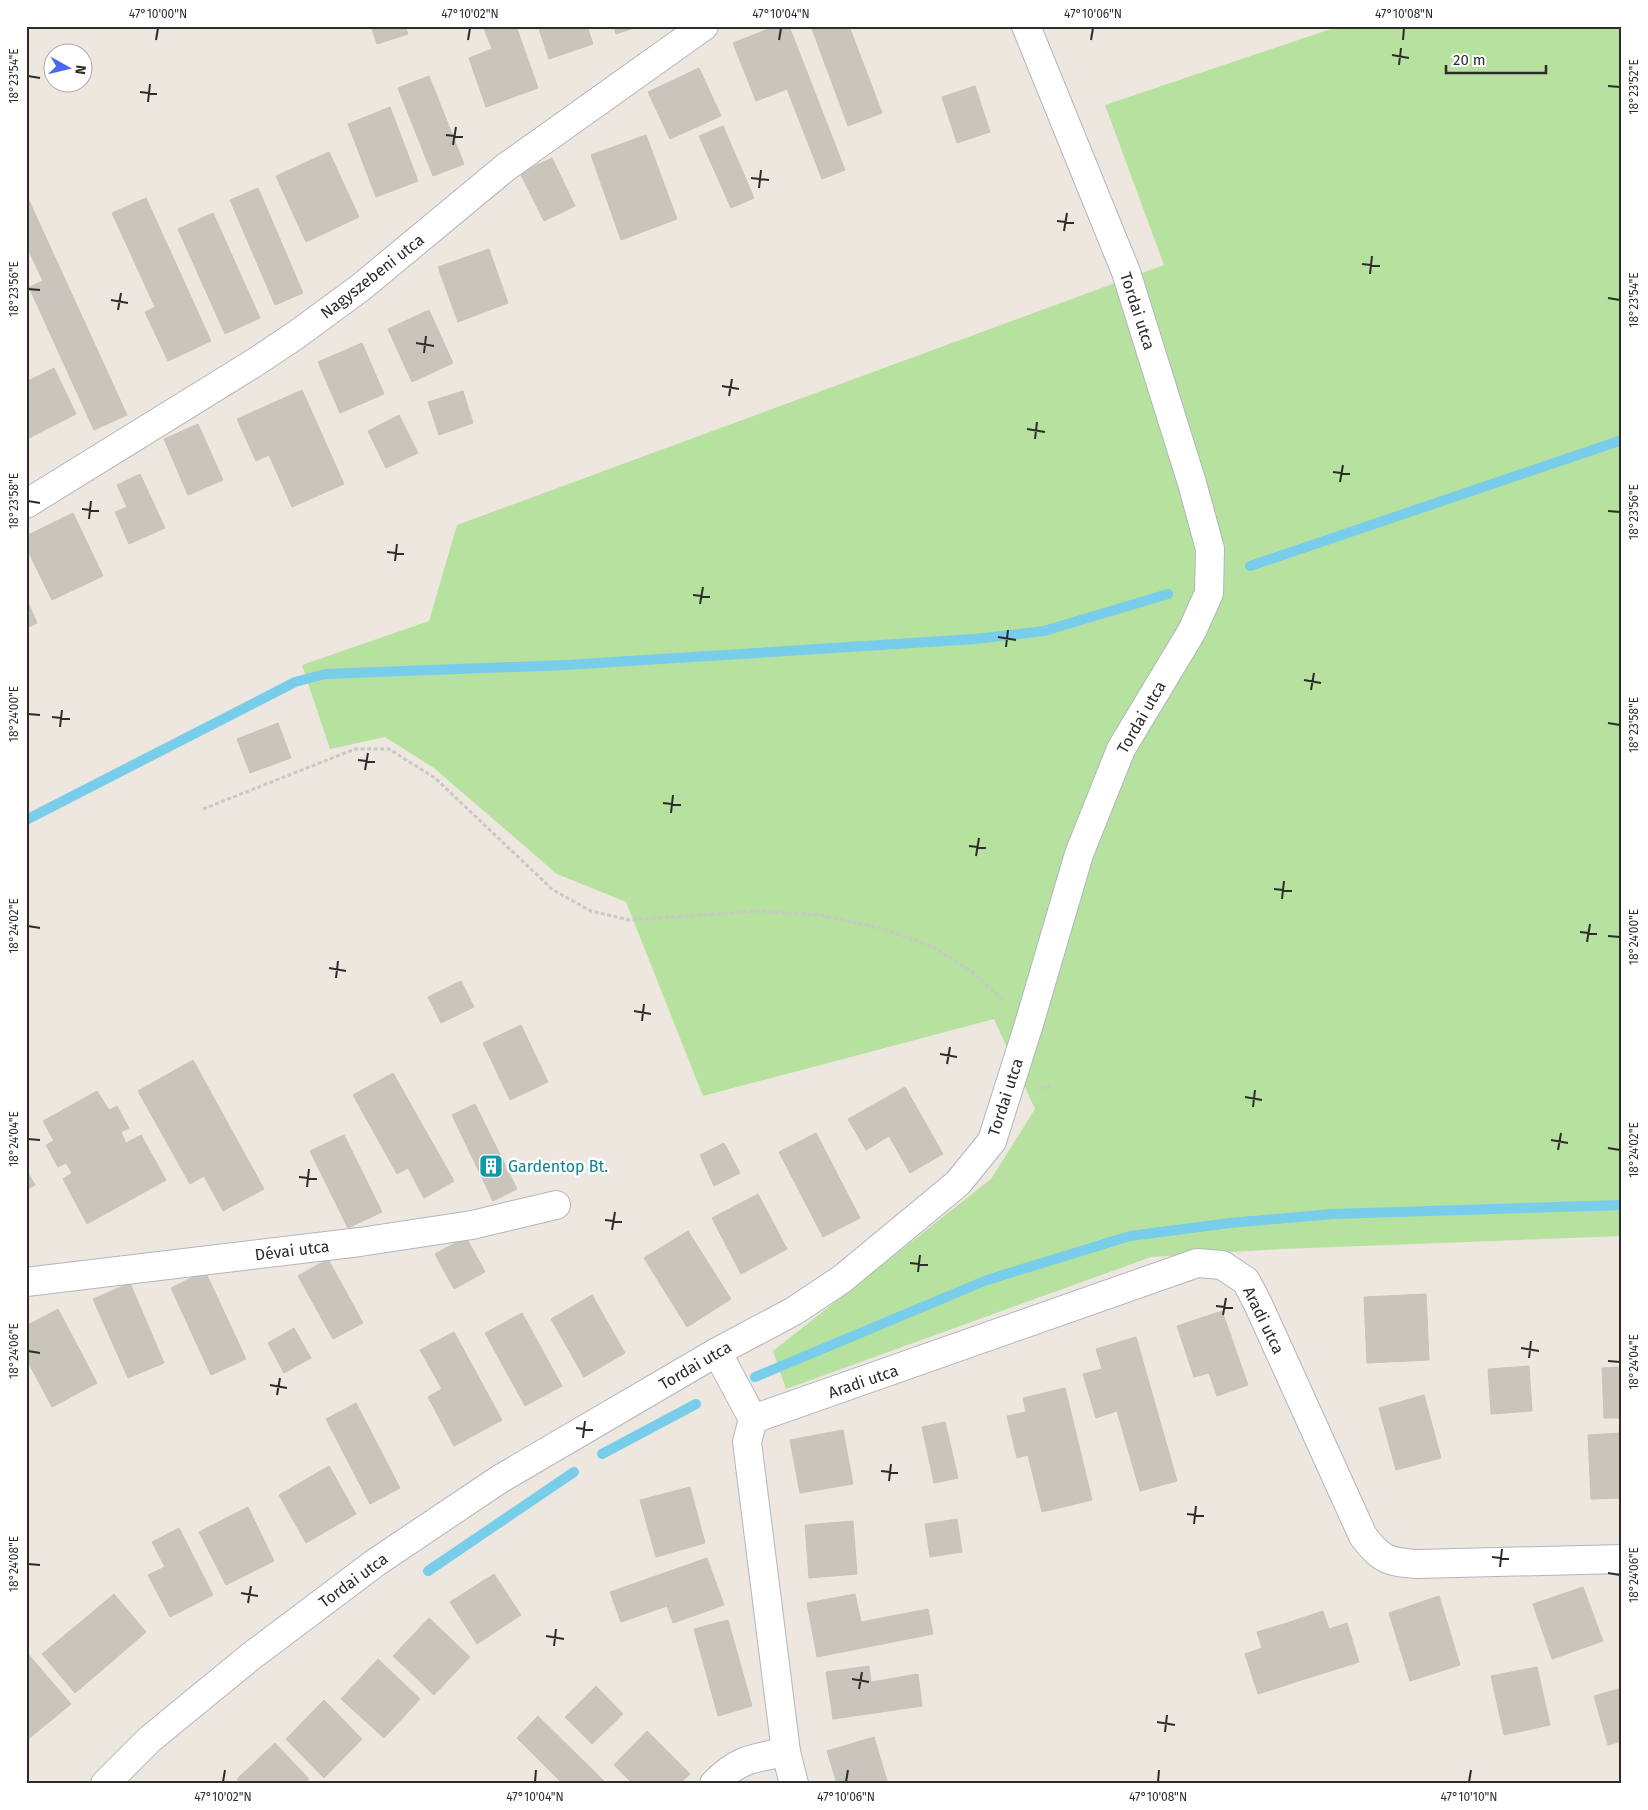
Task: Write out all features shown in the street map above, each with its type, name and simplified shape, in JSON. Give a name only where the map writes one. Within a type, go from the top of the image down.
[{"type":"street","name":"Nagyszebeni utca","points":[[26,504],[296,335],[360,288],[506,167],[704,26]]},
{"type":"street","name":"Tordai utca","points":[[105,1784],[150,1739],[250,1657],[375,1563],[500,1479],[718,1352],[794,1311],[842,1279],[958,1183],[992,1141],[1079,854],[1121,749],[1192,631],[1209,593],[1210,549],[1192,482],[1126,272],[1026,26]]},
{"type":"street","name":"Dévai utca","points":[[26,1282],[360,1242],[472,1225],[556,1205]]},
{"type":"street","name":"Aradi utca","points":[[753,1419],[1197,1263],[1222,1265],[1246,1282],[1258,1304],[1363,1536],[1376,1553],[1396,1562],[1417,1564],[1622,1559]]},
{"type":"street","points":[[718,1352],[753,1419],[747,1442],[786,1752],[794,1784]]},
{"type":"street","points":[[714,1784],[726,1770],[749,1760],[786,1752]]},
{"type":"path","points":[[203,809],[355,749],[389,749],[435,778],[553,890],[591,910],[629,920],[758,911],[820,915],[880,928],[929,945],[970,970],[1029,1024]]},
{"type":"green space","points":[[1340,26],[1622,26],[1622,1236],[1282,1249],[1151,1257],[786,1389],[773,1351],[991,1179],[1035,1109],[994,1019],[703,1096],[626,902],[557,874],[434,768],[385,737],[330,749],[302,665],[429,621],[457,525],[1164,265],[1105,105]]},
{"type":"building","points":[[371,26],[405,26],[408,34],[377,44]]},
{"type":"building","points":[[483,26],[516,26],[538,88],[486,107],[469,58],[492,49]]},
{"type":"building","points":[[538,26],[587,26],[593,44],[549,59]]},
{"type":"building","points":[[614,26],[640,26],[616,34]]},
{"type":"building","points":[[776,26],[789,26],[845,170],[822,179],[787,89],[756,101],[733,43]]},
{"type":"building","points":[[811,26],[849,26],[882,113],[848,126]]},
{"type":"building","points":[[699,68],[721,116],[670,139],[648,92]]},
{"type":"building","points":[[429,76],[464,164],[433,176],[398,88]]},
{"type":"building","points":[[975,86],[990,132],[957,143],[942,97]]},
{"type":"building","points":[[390,107],[418,181],[376,197],[348,124]]},
{"type":"building","points":[[723,126],[754,198],[731,208],[699,136]]},
{"type":"building","points":[[646,135],[677,219],[621,240],[591,155]]},
{"type":"building","points":[[329,152],[359,217],[306,242],[276,176]]},
{"type":"building","points":[[552,158],[575,206],[544,221],[520,173]]},
{"type":"building","points":[[258,188],[303,293],[275,305],[230,200]]},
{"type":"building","points":[[26,194],[127,415],[94,430],[29,287],[43,281],[26,245]]},
{"type":"building","points":[[146,198],[211,341],[168,361],[145,312],[155,307],[112,213]]},
{"type":"building","points":[[213,213],[260,318],[225,334],[178,229]]},
{"type":"building","points":[[489,249],[508,303],[458,322],[438,267]]},
{"type":"building","points":[[429,310],[453,363],[412,382],[388,329]]},
{"type":"building","points":[[362,343],[384,394],[340,413],[318,362]]},
{"type":"building","points":[[54,368],[76,414],[27,439],[26,382]]},
{"type":"building","points":[[302,390],[344,484],[292,507],[269,455],[256,461],[237,419]]},
{"type":"building","points":[[463,391],[473,423],[439,435],[428,402]]},
{"type":"building","points":[[399,415],[418,453],[386,468],[368,431]]},
{"type":"building","points":[[198,424],[223,480],[188,495],[164,439]]},
{"type":"building","points":[[140,474],[165,528],[129,544],[115,512],[127,507],[117,485]]},
{"type":"building","points":[[73,513],[103,576],[52,600],[26,547],[26,536]]},
{"type":"building","points":[[26,598],[37,623],[26,628]]},
{"type":"building","points":[[278,723],[291,758],[250,773],[237,739]]},
{"type":"building","points":[[461,981],[474,1007],[441,1023],[428,997]]},
{"type":"building","points":[[521,1025],[548,1082],[510,1100],[483,1043]]},
{"type":"building","points":[[193,1060],[264,1189],[223,1211],[204,1176],[190,1184],[138,1091]]},
{"type":"building","points":[[393,1073],[454,1181],[424,1198],[408,1168],[397,1174],[353,1095]]},
{"type":"building","points":[[905,1087],[943,1154],[910,1173],[889,1136],[866,1150],[848,1119]]},
{"type":"building","points":[[97,1091],[109,1110],[117,1106],[129,1128],[121,1132],[126,1143],[141,1135],[166,1180],[87,1224],[63,1179],[72,1173],[66,1163],[58,1167],[46,1145],[54,1141],[43,1121]]},
{"type":"building","name":"Gardentop Bt.","points":[[475,1104],[517,1189],[493,1201],[452,1115]]},
{"type":"building","points":[[816,1133],[860,1218],[823,1237],[779,1152]]},
{"type":"building","points":[[344,1135],[382,1212],[348,1228],[310,1151]]},
{"type":"building","points":[[724,1143],[740,1173],[714,1186],[700,1155]]},
{"type":"building","points":[[26,1169],[35,1185],[26,1190]]},
{"type":"building","points":[[758,1194],[787,1249],[741,1274],[712,1218]]},
{"type":"building","points":[[688,1231],[731,1299],[687,1327],[644,1258]]},
{"type":"building","points":[[466,1237],[485,1272],[454,1289],[435,1254]]},
{"type":"building","points":[[328,1259],[363,1323],[333,1339],[298,1276]]},
{"type":"building","points":[[205,1271],[246,1359],[211,1375],[171,1288]]},
{"type":"building","points":[[130,1283],[164,1363],[128,1378],[93,1299]]},
{"type":"building","points":[[1426,1294],[1429,1360],[1367,1363],[1364,1297]]},
{"type":"building","points":[[592,1295],[625,1353],[584,1377],[551,1319]]},
{"type":"building","points":[[58,1309],[97,1383],[52,1407],[26,1358],[26,1326]]},
{"type":"building","points":[[1222,1311],[1248,1385],[1217,1396],[1209,1373],[1194,1377],[1177,1326]]},
{"type":"building","points":[[522,1313],[562,1386],[525,1406],[485,1333]]},
{"type":"building","points":[[294,1328],[311,1358],[284,1373],[268,1343]]},
{"type":"building","points":[[454,1332],[502,1420],[454,1446],[428,1397],[442,1389],[420,1350]]},
{"type":"building","points":[[1136,1337],[1177,1481],[1140,1491],[1117,1411],[1096,1418],[1083,1374],[1102,1369],[1096,1349]]},
{"type":"building","points":[[1529,1366],[1532,1411],[1491,1414],[1488,1369]]},
{"type":"building","points":[[1622,1367],[1622,1418],[1604,1418],[1602,1368]]},
{"type":"building","points":[[1065,1388],[1092,1500],[1042,1512],[1028,1455],[1017,1458],[1007,1416],[1026,1412],[1023,1398]]},
{"type":"building","points":[[1424,1395],[1441,1458],[1396,1470],[1379,1408]]},
{"type":"building","points":[[356,1403],[400,1488],[370,1504],[326,1419]]},
{"type":"building","points":[[945,1422],[958,1478],[934,1483],[922,1427]]},
{"type":"building","points":[[843,1430],[853,1484],[800,1493],[790,1440]]},
{"type":"building","points":[[1622,1433],[1622,1498],[1591,1499],[1588,1435]]},
{"type":"building","points":[[329,1466],[356,1514],[306,1543],[279,1495]]},
{"type":"building","points":[[690,1487],[705,1543],[656,1557],[640,1500]]},
{"type":"building","points":[[248,1507],[274,1561],[226,1585],[199,1532]]},
{"type":"building","points":[[957,1519],[962,1552],[930,1557],[925,1524]]},
{"type":"building","points":[[853,1521],[857,1574],[809,1578],[805,1525]]},
{"type":"building","points":[[179,1528],[213,1595],[170,1617],[148,1575],[165,1567],[152,1542]]},
{"type":"building","points":[[707,1558],[724,1605],[673,1623],[667,1606],[621,1622],[610,1592]]},
{"type":"building","points":[[494,1574],[521,1615],[477,1644],[450,1602]]},
{"type":"building","points":[[1583,1587],[1603,1641],[1552,1659],[1533,1604]]},
{"type":"building","points":[[114,1594],[146,1632],[109,1664],[77,1625]]},
{"type":"building","points":[[855,1594],[861,1622],[928,1609],[933,1634],[817,1657],[807,1603]]},
{"type":"building","points":[[1439,1596],[1460,1665],[1410,1681],[1389,1613]]},
{"type":"building","points":[[1323,1611],[1329,1629],[1347,1623],[1359,1662],[1305,1679],[1287,1623]]},
{"type":"building","points":[[429,1618],[470,1657],[434,1695],[393,1656]]},
{"type":"building","points":[[728,1620],[752,1706],[718,1716],[694,1629]]},
{"type":"building","points":[[1287,1623],[1305,1679],[1258,1694],[1245,1654],[1262,1648],[1257,1632]]},
{"type":"building","points":[[77,1625],[109,1664],[75,1693],[42,1654]]},
{"type":"building","points":[[28,1654],[71,1704],[27,1740],[26,1656]]},
{"type":"building","points":[[378,1659],[420,1699],[384,1738],[341,1699]]},
{"type":"building","points":[[869,1666],[871,1682],[918,1674],[922,1706],[833,1719],[826,1672]]},
{"type":"building","points":[[1537,1667],[1550,1725],[1504,1735],[1491,1676]]},
{"type":"building","points":[[596,1686],[623,1714],[592,1744],[565,1717]]},
{"type":"building","points":[[1618,1689],[1622,1704],[1622,1741],[1608,1745],[1594,1696]]},
{"type":"building","points":[[324,1700],[362,1739],[324,1778],[286,1739]]},
{"type":"building","points":[[538,1716],[607,1784],[563,1784],[517,1738]]},
{"type":"building","points":[[647,1731],[690,1774],[679,1784],[633,1784],[614,1765]]},
{"type":"building","points":[[874,1737],[888,1784],[837,1784],[827,1751]]},
{"type":"building","points":[[275,1743],[309,1779],[304,1784],[241,1784],[237,1779]]},
{"type":"waterway","points":[[1250,566],[1622,440]]},
{"type":"waterway","points":[[26,820],[295,682],[325,674],[566,665],[975,639],[1044,631],[1168,594]]},
{"type":"waterway","points":[[755,1377],[987,1280],[1130,1236],[1230,1223],[1332,1214],[1622,1205]]},
{"type":"waterway","points":[[602,1454],[696,1404]]},
{"type":"waterway","points":[[428,1571],[574,1472]]},
{"type":"place","name":"Gardentop Bt.","points":[[491,1166]]}]
